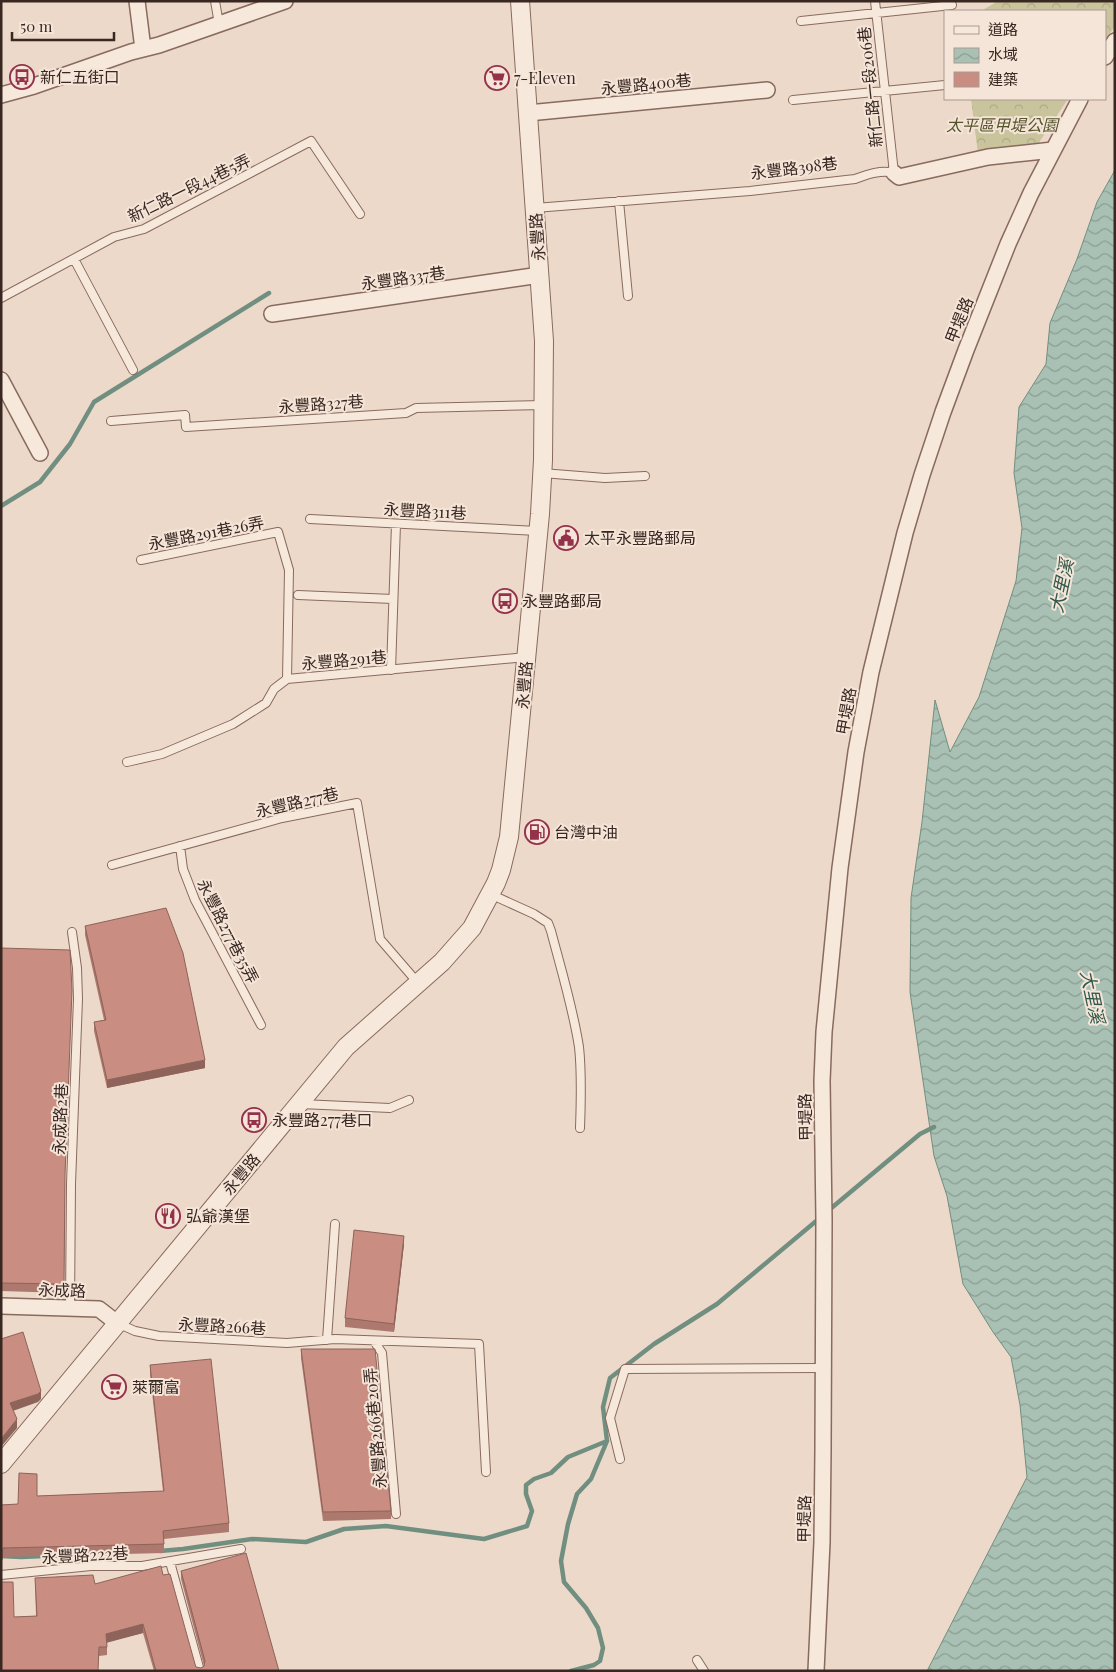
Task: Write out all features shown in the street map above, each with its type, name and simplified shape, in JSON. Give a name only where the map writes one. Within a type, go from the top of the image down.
[{"type":"street","points":[[137,1],[143,49]]},
{"type":"street","points":[[1,95],[34,86],[100,62],[159,45],[285,1]]},
{"type":"street","name":"永豐路","points":[[1,1464],[346,1047],[442,962],[472,928],[501,870],[509,837],[538,531],[544,405],[544,341],[520,1]]},
{"type":"street","points":[[1106,55],[1115,41]]},
{"type":"street","name":"永豐路400巷","points":[[528,113],[767,90]]},
{"type":"street","name":"甲堤路","points":[[816,1671],[822,1542],[824,1368],[822,1081],[831,951],[856,752],[871,672],[905,533],[943,412],[1008,244],[1031,193],[1079,100]]},
{"type":"street","name":"永豐路398巷","points":[[894,173],[899,177],[988,157],[1053,150]]},
{"type":"street","name":"永豐路337巷","points":[[272,314],[540,275]]},
{"type":"street","points":[[1,380],[40,453]]},
{"type":"street","name":"永成路","points":[[1,1306],[99,1309],[117,1323]]},
{"type":"lane","points":[[215,1],[219,24]]},
{"type":"lane","points":[[802,21],[876,14],[875,1]]},
{"type":"lane","name":"新仁路一段206巷","points":[[894,173],[876,14],[952,6]]},
{"type":"lane","points":[[793,100],[944,85]]},
{"type":"lane","name":"新仁路一段44巷5弄","points":[[1,298],[114,237],[144,229],[311,141],[360,214]]},
{"type":"lane","name":"永豐路398巷","points":[[535,208],[750,192],[854,179],[869,174],[894,173]]},
{"type":"lane","points":[[619,201],[628,296]]},
{"type":"lane","points":[[74,258],[133,370]]},
{"type":"lane","name":"永豐路327巷","points":[[111,421],[185,415],[186,427],[406,413],[416,408],[544,405]]},
{"type":"lane","points":[[542,473],[606,478],[645,476]]},
{"type":"lane","name":"永豐路311巷","points":[[310,519],[538,531]]},
{"type":"lane","points":[[391,670],[396,524]]},
{"type":"lane","name":"永豐路291巷26弄","points":[[141,560],[278,532],[290,570],[287,679]]},
{"type":"lane","points":[[298,595],[392,599]]},
{"type":"lane","name":"永豐路291巷","points":[[127,762],[162,754],[233,724],[266,703],[274,689],[287,679],[526,657]]},
{"type":"lane","name":"永豐路277巷","points":[[112,865],[282,818],[357,803],[380,938],[418,983]]},
{"type":"lane","name":"永豐路277巷35弄","points":[[180,846],[183,869],[195,900],[262,1025]]},
{"type":"lane","points":[[490,894],[534,914],[548,923],[569,1000],[579,1047],[581,1073],[580,1128]]},
{"type":"lane","name":"永成路2巷","points":[[70,1307],[71,1184],[78,999],[77,968],[72,932]]},
{"type":"lane","points":[[298,1104],[390,1108],[409,1100]]},
{"type":"lane","points":[[326,1340],[335,1224]]},
{"type":"lane","name":"永豐路266巷","points":[[117,1323],[135,1331],[159,1336],[287,1343],[326,1340],[480,1344],[486,1472]]},
{"type":"lane","name":"永豐路266巷20弄","points":[[374,1341],[382,1354],[396,1514]]},
{"type":"lane","points":[[620,1459],[610,1418],[625,1369],[824,1368]]},
{"type":"lane","name":"永豐路222巷","points":[[1,1574],[91,1566],[142,1566],[241,1549]]},
{"type":"lane","points":[[170,1562],[200,1671]]},
{"type":"lane","points":[[697,1660],[704,1671]]},
{"type":"green space","points":[[998,1],[1115,1],[1115,26],[1106,40],[1106,10],[983,10]]},
{"type":"green space","name":"太平區甲堤公園","points":[[971,100],[1067,100],[1036,147],[978,154]]},
{"type":"water","name":"大里溪","points":[[1115,170],[1115,1671],[927,1671],[1027,1477],[1020,1405],[1011,1357],[963,1284],[947,1196],[934,1156],[910,992],[911,898],[922,822],[935,700],[950,752],[979,697],[1016,581],[1022,528],[1014,473],[1019,407],[1046,364],[1050,323],[1077,259],[1097,202]]},
{"type":"building","points":[[166,908],[183,953],[205,1060],[107,1080],[94,1022],[106,1020],[85,926]]},
{"type":"building","points":[[1,948],[70,950],[72,990],[65,1175],[64,1284],[1,1283]]},
{"type":"building","points":[[354,1230],[404,1236],[394,1324],[345,1318]]},
{"type":"building","points":[[23,1332],[41,1391],[38,1394],[10,1403],[17,1419],[1,1439],[1,1339]]},
{"type":"building","points":[[301,1349],[375,1349],[391,1511],[323,1512]]},
{"type":"building","points":[[211,1359],[229,1523],[163,1531],[164,1544],[3,1548],[1,1557],[1,1505],[18,1504],[19,1473],[37,1474],[37,1496],[164,1491],[150,1365]]},
{"type":"building","points":[[246,1553],[279,1671],[156,1671],[143,1624],[106,1634],[107,1647],[99,1647],[98,1671],[1,1671],[1,1582],[13,1582],[14,1617],[37,1616],[35,1578],[93,1575],[95,1584],[161,1566],[163,1575],[170,1574],[195,1664],[196,1667],[201,1668],[204,1666],[205,1661],[181,1571]]},
{"type":"waterway","points":[[1,506],[40,482],[70,444],[94,402],[269,293]]},
{"type":"waterway","points":[[829,1210],[920,1134],[934,1127]]},
{"type":"waterway","points":[[571,1671],[594,1665],[600,1661],[603,1648],[598,1628],[586,1608],[564,1582],[561,1561],[568,1524],[577,1494],[591,1479],[607,1441],[603,1407],[610,1378],[654,1344],[717,1304],[821,1217]]},
{"type":"waterway","points":[[160,1551],[252,1539],[306,1542],[344,1529],[386,1526],[484,1539],[527,1526],[532,1511],[526,1494],[526,1485],[534,1479],[551,1473],[568,1457],[607,1441]]},
{"type":"waterway","points":[[1,1556],[21,1557],[117,1553]]},
{"type":"place","name":"新仁五街口","points":[[22,77]]},
{"type":"place","name":"7-Eleven","points":[[497,78]]},
{"type":"place","name":"太平永豐路郵局","points":[[566,538]]},
{"type":"place","name":"永豐路郵局","points":[[505,601]]},
{"type":"place","name":"台灣中油","points":[[537,832]]},
{"type":"place","name":"永豐路277巷口","points":[[254,1120]]},
{"type":"place","name":"弘爺漢堡","points":[[168,1216]]},
{"type":"place","name":"萊爾富","points":[[114,1387]]}]
